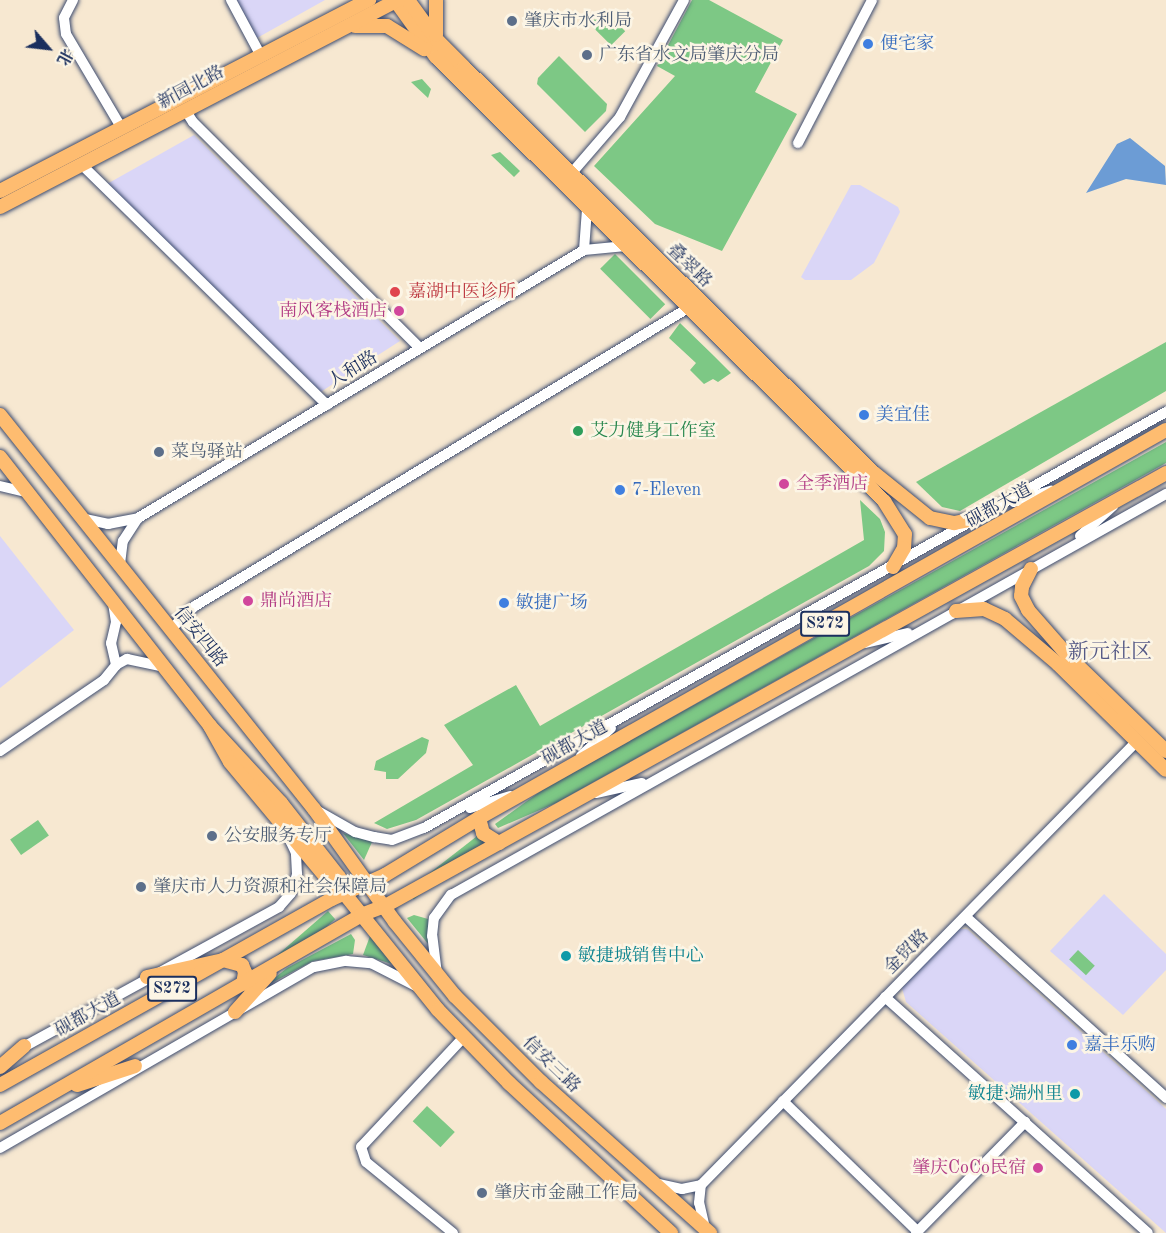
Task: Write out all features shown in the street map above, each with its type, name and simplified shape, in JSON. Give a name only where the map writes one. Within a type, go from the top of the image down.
[{"type":"main road","points":[[336,16],[353,0]]},
{"type":"main road","name":"新园北路","points":[[0,207],[186,111],[317,34],[336,16],[369,0]]},
{"type":"main road","name":"新园北路","points":[[0,190],[261,56],[317,34],[345,27],[399,0]]},
{"type":"main road","name":"叠翠路","points":[[399,0],[437,40],[459,72],[587,209],[884,501],[904,534],[904,548],[893,567]]},
{"type":"main road","name":"叠翠路","points":[[399,0],[436,57],[459,72],[570,175],[829,430],[930,518],[954,523],[969,520]]},
{"type":"main road","points":[[436,0],[433,14],[437,40]]},
{"type":"main road","points":[[345,27],[387,26],[436,57]]},
{"type":"main road","name":"信安四路","points":[[0,415],[314,809],[385,906]]},
{"type":"main road","name":"砚都大道","points":[[0,1084],[344,893],[369,884],[570,766],[1080,482],[1166,430]]},
{"type":"main road","points":[[0,457],[210,726],[281,803],[339,877],[344,893]]},
{"type":"main road","name":"S272","points":[[0,1123],[361,915],[385,906],[1166,473]]},
{"type":"main road","points":[[884,501],[896,504],[900,493]]},
{"type":"main road","points":[[1031,569],[1024,580],[1021,596],[1041,627],[1166,750]]},
{"type":"main road","points":[[956,611],[995,612],[1026,635],[1166,770]]},
{"type":"main road","points":[[1026,635],[1031,625],[1041,627]]},
{"type":"main road","points":[[210,726],[230,762],[284,827],[344,893],[417,986],[463,1038],[671,1233]]},
{"type":"main road","points":[[281,803],[298,790]]},
{"type":"main road","points":[[479,818],[483,833],[499,843]]},
{"type":"main road","name":"信安三路","points":[[385,906],[455,996],[541,1082],[708,1231]]},
{"type":"main road","points":[[147,976],[223,960],[242,965],[245,972],[243,984]]},
{"type":"main road","points":[[235,1012],[282,960]]},
{"type":"main road","points":[[438,1010],[455,996]]},
{"type":"main road","points":[[0,1067],[24,1047]]},
{"type":"main road","points":[[49,1094],[135,1066]]},
{"type":"street","points":[[73,0],[64,18],[66,34],[121,127]]},
{"type":"street","points":[[231,0],[261,56]]},
{"type":"street","points":[[570,175],[620,117],[684,0]]},
{"type":"street","points":[[798,142],[872,0]]},
{"type":"street","points":[[186,111],[193,122],[420,348]]},
{"type":"street","points":[[82,165],[327,405]]},
{"type":"street","points":[[587,209],[584,250],[626,246]]},
{"type":"street","name":"人和路","points":[[138,518],[584,250]]},
{"type":"street","points":[[171,629],[195,606],[688,308]]},
{"type":"street","name":"砚都大道","points":[[314,809],[355,832],[392,840],[447,816],[893,567],[969,520],[993,509],[1166,412]]},
{"type":"street","points":[[993,509],[1080,482]]},
{"type":"street","points":[[0,486],[27,492]]},
{"type":"street","points":[[437,974],[432,936],[434,918],[451,895],[1166,494]]},
{"type":"street","points":[[1067,548],[1123,497]]},
{"type":"street","points":[[85,519],[108,524],[138,518]]},
{"type":"street","points":[[120,564],[123,541],[138,518]]},
{"type":"street","points":[[112,599],[116,621],[111,643],[116,665]]},
{"type":"street","points":[[853,646],[920,631]]},
{"type":"street","points":[[0,751],[104,680],[116,665],[127,659],[165,667]]},
{"type":"street","points":[[570,766],[625,715]]},
{"type":"street","name":"金贸路","points":[[701,1185],[1136,742]]},
{"type":"street","points":[[584,795],[655,780]]},
{"type":"street","points":[[447,816],[528,790]]},
{"type":"street","points":[[0,1062],[147,976],[284,902],[294,884],[297,865],[284,827]]},
{"type":"street","points":[[966,917],[1166,1098]]},
{"type":"street","points":[[0,1148],[135,1066],[314,967],[330,962],[371,963],[417,986]]},
{"type":"street","points":[[885,997],[1148,1233]]},
{"type":"street","points":[[453,1233],[366,1162],[361,1147],[463,1038]]},
{"type":"street","points":[[783,1101],[917,1232],[1025,1122]]},
{"type":"street","points":[[653,1183],[682,1189],[701,1185],[699,1203],[708,1231]]},
{"type":"shaded area","points":[[237,0],[325,0],[257,38]]},
{"type":"shaded area","points":[[194,135],[400,341],[319,393],[107,184]]},
{"type":"shaded area","points":[[851,185],[860,185],[898,207],[900,212],[874,263],[851,280],[805,280],[801,277]]},
{"type":"shaded area","points":[[0,536],[74,630],[0,688]]},
{"type":"shaded area","points":[[1104,894],[1166,954],[1166,970],[1123,1015],[1050,951]]},
{"type":"shaded area","name":"敏捷·端州里","points":[[956,929],[967,929],[1166,1109],[1166,1233],[906,1002],[902,988]]},
{"type":"green space","points":[[692,0],[709,0],[783,40],[755,92],[797,114],[722,251],[655,224],[594,166],[675,76],[657,66]]},
{"type":"green space","points":[[604,10],[625,31],[611,45],[590,24]]},
{"type":"green space","points":[[559,56],[607,104],[606,111],[585,132],[537,84],[538,78]]},
{"type":"green space","points":[[422,79],[431,89],[428,98],[411,82]]},
{"type":"green space","points":[[500,152],[520,171],[514,177],[491,155]]},
{"type":"green space","points":[[615,254],[665,304],[650,319],[600,269]]},
{"type":"green space","points":[[680,323],[731,373],[718,382],[713,379],[704,384],[690,370],[696,363],[669,338]]},
{"type":"green space","points":[[1166,342],[1166,391],[960,511],[942,507],[916,482]]},
{"type":"green space","points":[[1166,442],[1166,463],[556,803],[498,828],[495,824],[545,788]]},
{"type":"green space","points":[[860,500],[880,519],[885,532],[884,551],[869,566],[416,820],[387,829],[374,823],[473,765],[444,725],[516,685],[540,726],[864,540]]},
{"type":"green space","points":[[422,737],[429,740],[426,753],[398,779],[386,779],[386,772],[374,770],[376,761]]},
{"type":"green space","points":[[38,820],[49,836],[21,855],[10,840]]},
{"type":"green space","points":[[343,833],[372,842],[364,860]]},
{"type":"green space","points":[[481,833],[488,842],[414,900],[407,891]]},
{"type":"green space","points":[[328,911],[335,919],[264,981],[257,973]]},
{"type":"green space","points":[[414,915],[428,919],[429,945],[407,918]]},
{"type":"green space","points":[[351,934],[355,940],[353,954],[313,961],[262,988],[287,968]]},
{"type":"green space","points":[[370,936],[392,964],[363,955]]},
{"type":"green space","points":[[1078,950],[1095,966],[1086,975],[1069,960]]},
{"type":"green space","points":[[427,1106],[455,1132],[440,1147],[413,1121]]},
{"type":"water","points":[[1130,138],[1165,166],[1166,185],[1126,179],[1086,193],[1117,144]]},
{"type":"place","name":"肇庆市水利局","points":[[512,21]]},
{"type":"place","name":"便宅家","points":[[868,44]]},
{"type":"place","name":"广东省水文局肇庆分局","points":[[587,55]]},
{"type":"place","name":"嘉湖中医诊所","points":[[395,292]]},
{"type":"place","name":"南风客栈酒店","points":[[399,311]]},
{"type":"place","name":"美宜佳","points":[[864,415]]},
{"type":"place","name":"艾力健身工作室","points":[[578,431]]},
{"type":"place","name":"菜鸟驿站","points":[[159,452]]},
{"type":"place","name":"全季酒店","points":[[784,484]]},
{"type":"place","name":"7-Eleven","points":[[620,490]]},
{"type":"place","name":"鼎尚酒店","points":[[248,601]]},
{"type":"place","name":"敏捷广场","points":[[504,603]]},
{"type":"place","name":"公安服务专厅","points":[[212,836]]},
{"type":"place","name":"肇庆市人力资源和社会保障局","points":[[141,887]]},
{"type":"place","name":"敏捷城销售中心","points":[[566,956]]},
{"type":"place","name":"嘉丰乐购","points":[[1072,1045]]},
{"type":"place","name":"敏捷·端州里","points":[[1075,1094]]},
{"type":"place","name":"肇庆CoCo民宿","points":[[1038,1168]]},
{"type":"place","name":"肇庆市金融工作局","points":[[482,1193]]},
{"type":"district","name":"新元社区","points":[[1110,653]]}]
